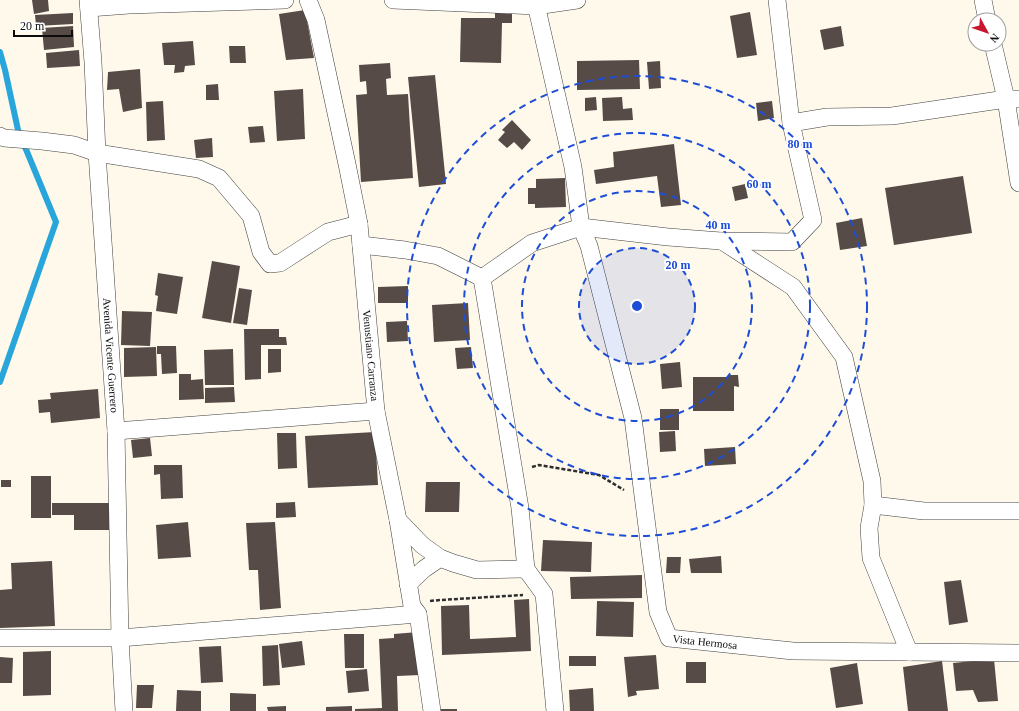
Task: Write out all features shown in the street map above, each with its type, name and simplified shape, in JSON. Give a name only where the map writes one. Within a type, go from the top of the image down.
[{"type":"street","points":[[89,4],[129,5],[285,0]]},
{"type":"street","name":"Venustiano Carranza","points":[[308,0],[316,20],[359,224],[376,411],[398,520],[412,606],[418,614],[432,711]]},
{"type":"street","points":[[393,0],[536,3],[577,0]]},
{"type":"street","points":[[482,278],[532,243],[581,227],[668,237],[722,241],[792,242],[813,220],[791,123],[777,0]]},
{"type":"street","points":[[983,0],[985,12]]},
{"type":"street","points":[[536,3],[573,167],[581,227],[589,246],[632,418],[642,501]]},
{"type":"street","name":"Avenida Vicente Guerrero","points":[[89,4],[97,153],[116,431],[120,638],[124,711]]},
{"type":"street","points":[[996,52],[1013,99],[1019,183]]},
{"type":"street","points":[[791,123],[827,117],[892,116],[1013,99]]},
{"type":"street","points":[[2,137],[74,145],[97,153],[199,168],[220,178],[251,216],[261,252],[270,264],[280,263],[328,232],[359,224]]},
{"type":"street","points":[[722,241],[793,287],[844,357],[872,481],[873,505],[869,528],[871,558],[909,652]]},
{"type":"street","points":[[362,245],[405,250],[438,256],[482,278]]},
{"type":"street","points":[[482,278],[520,508],[526,569],[544,594],[555,711]]},
{"type":"street","points":[[116,431],[376,411]]},
{"type":"street","name":"Vista Hermosa","points":[[642,501],[658,612],[669,638],[794,651],[1019,653]]},
{"type":"street","points":[[873,505],[924,511],[1019,511]]},
{"type":"street","points":[[398,520],[422,546],[440,558],[453,563],[477,570],[526,569]]},
{"type":"street","points":[[408,584],[424,569],[440,558]]},
{"type":"street","points":[[0,638],[120,638],[418,614]]},
{"type":"path","points":[[514,472],[539,465],[599,475],[642,501]]},
{"type":"path","points":[[418,614],[423,603],[440,600],[544,594]]},
{"type":"building","points":[[32,0],[48,0],[49,11],[34,14]]},
{"type":"building","points":[[495,8],[512,9],[512,23],[502,23],[501,63],[460,62],[461,18],[495,18]]},
{"type":"building","points":[[305,10],[314,58],[286,60],[279,14]]},
{"type":"building","points":[[750,12],[757,55],[737,58],[730,16]]},
{"type":"building","points":[[73,13],[73,24],[36,26],[35,15]]},
{"type":"building","points":[[73,26],[74,47],[44,50],[42,28]]},
{"type":"building","points":[[841,26],[844,46],[824,50],[820,30]]},
{"type":"building","points":[[193,41],[195,65],[185,66],[184,72],[174,73],[175,65],[164,65],[162,43]]},
{"type":"building","points":[[229,46],[245,46],[246,63],[230,63]]},
{"type":"building","points":[[79,50],[80,66],[47,68],[46,53]]},
{"type":"building","points":[[639,60],[640,89],[577,90],[577,61]]},
{"type":"building","points":[[660,61],[661,88],[649,89],[647,62]]},
{"type":"building","points":[[390,63],[391,78],[386,79],[387,95],[408,94],[413,178],[361,182],[356,95],[367,94],[366,81],[360,82],[359,65]]},
{"type":"building","points":[[140,69],[142,108],[123,112],[119,89],[107,90],[108,72]]},
{"type":"building","points":[[435,75],[446,184],[419,187],[408,77]]},
{"type":"building","points":[[218,84],[219,100],[206,100],[206,85]]},
{"type":"building","points":[[303,89],[305,139],[277,141],[274,91]]},
{"type":"building","points":[[596,97],[597,110],[585,111],[585,98]]},
{"type":"building","points":[[622,97],[623,109],[632,108],[633,120],[603,121],[602,98]]},
{"type":"building","points":[[163,101],[165,140],[147,141],[146,102]]},
{"type":"building","points":[[772,101],[774,118],[758,121],[756,103]]},
{"type":"building","points":[[512,120],[531,140],[522,150],[514,142],[507,148],[498,140],[505,132],[502,130]]},
{"type":"building","points":[[263,126],[265,142],[250,143],[248,127]]},
{"type":"building","points":[[212,138],[213,157],[196,158],[194,140]]},
{"type":"building","points":[[674,144],[681,205],[661,207],[657,176],[596,184],[594,170],[614,167],[613,152]]},
{"type":"building","points":[[963,176],[972,233],[894,245],[885,188]]},
{"type":"building","points":[[565,178],[566,207],[535,208],[535,204],[528,204],[528,188],[536,188],[536,179]]},
{"type":"building","points":[[745,184],[748,198],[735,201],[732,187]]},
{"type":"building","points":[[862,218],[867,246],[840,250],[836,223]]},
{"type":"building","points":[[212,261],[240,266],[231,323],[202,318]]},
{"type":"building","points":[[158,273],[183,277],[177,314],[156,311],[158,296],[155,295]]},
{"type":"building","points":[[408,286],[408,303],[378,303],[378,287]]},
{"type":"building","points":[[239,288],[252,290],[247,325],[233,323]]},
{"type":"building","points":[[468,303],[470,340],[434,342],[432,305]]},
{"type":"building","points":[[122,311],[152,312],[150,346],[121,345]]},
{"type":"building","points":[[407,321],[408,341],[387,342],[386,322]]},
{"type":"building","points":[[244,329],[279,329],[279,337],[286,337],[287,345],[261,345],[261,379],[245,380]]},
{"type":"building","points":[[157,346],[176,346],[177,373],[162,374],[161,354],[157,354]]},
{"type":"building","points":[[156,347],[157,376],[124,377],[124,348]]},
{"type":"building","points":[[471,347],[473,368],[457,369],[455,348]]},
{"type":"building","points":[[233,349],[234,385],[205,385],[204,350]]},
{"type":"building","points":[[268,349],[281,349],[281,372],[268,373]]},
{"type":"building","points":[[680,362],[682,387],[662,389],[660,364]]},
{"type":"building","points":[[179,374],[191,374],[191,380],[203,379],[204,399],[179,400]]},
{"type":"building","points":[[728,375],[738,375],[739,387],[734,386],[734,411],[693,411],[693,377],[728,377]]},
{"type":"building","points":[[234,387],[235,402],[205,403],[205,388]]},
{"type":"building","points":[[98,389],[100,418],[51,423],[50,412],[39,413],[38,400],[51,399],[50,393]]},
{"type":"building","points":[[660,409],[679,409],[679,430],[660,430]]},
{"type":"building","points":[[675,431],[676,451],[660,452],[659,432]]},
{"type":"building","points":[[375,432],[378,485],[308,488],[305,436]]},
{"type":"building","points":[[277,433],[296,433],[297,468],[278,469]]},
{"type":"building","points":[[150,438],[152,456],[133,458],[131,440]]},
{"type":"building","points":[[735,447],[736,464],[705,466],[704,449]]},
{"type":"building","points":[[154,465],[182,465],[183,498],[161,499],[160,474],[154,475]]},
{"type":"building","points":[[31,476],[51,476],[51,518],[31,518]]},
{"type":"building","points":[[1,480],[11,480],[11,487],[1,487]]},
{"type":"building","points":[[426,482],[460,482],[459,512],[425,512]]},
{"type":"building","points":[[295,502],[296,517],[276,518],[276,503]]},
{"type":"building","points":[[52,503],[110,503],[110,530],[74,530],[74,515],[52,515]]},
{"type":"building","points":[[188,522],[191,557],[158,559],[156,525]]},
{"type":"building","points":[[275,522],[281,608],[260,610],[258,570],[249,570],[246,523]]},
{"type":"building","points":[[543,540],[592,542],[591,572],[541,571]]},
{"type":"building","points":[[721,556],[722,573],[691,573],[689,559]]},
{"type":"building","points":[[667,557],[681,557],[680,573],[666,573]]},
{"type":"building","points":[[52,561],[55,626],[0,628],[0,590],[12,589],[11,563]]},
{"type":"building","points":[[642,575],[642,598],[571,599],[570,577]]},
{"type":"building","points":[[961,580],[968,622],[949,625],[944,582]]},
{"type":"building","points":[[529,599],[531,651],[442,655],[441,606],[469,605],[470,639],[516,637],[514,600]]},
{"type":"building","points":[[597,601],[634,602],[633,637],[596,636]]},
{"type":"building","points":[[418,632],[420,675],[397,676],[398,711],[355,711],[355,709],[382,708],[379,639],[394,638],[394,634]]},
{"type":"building","points":[[344,634],[364,634],[364,668],[345,668]]},
{"type":"building","points":[[302,641],[305,665],[282,668],[279,644]]},
{"type":"building","points":[[278,645],[280,685],[263,686],[262,646]]},
{"type":"building","points":[[221,646],[223,682],[201,683],[199,647]]},
{"type":"building","points":[[51,651],[51,695],[23,696],[23,652]]},
{"type":"building","points":[[656,655],[659,689],[636,691],[637,695],[628,697],[624,657]]},
{"type":"building","points":[[569,656],[596,656],[596,666],[569,666]]},
{"type":"building","points":[[0,657],[13,658],[12,683],[0,683]]},
{"type":"building","points":[[994,659],[998,701],[978,702],[973,690],[956,691],[953,663]]},
{"type":"building","points":[[942,661],[948,711],[908,711],[903,667]]},
{"type":"building","points":[[686,662],[706,662],[706,683],[686,683]]},
{"type":"building","points":[[857,663],[863,704],[836,708],[830,668]]},
{"type":"building","points":[[367,669],[369,691],[348,693],[346,671]]},
{"type":"building","points":[[137,685],[154,685],[152,708],[136,708]]},
{"type":"building","points":[[593,688],[594,711],[570,711],[569,690]]},
{"type":"building","points":[[177,690],[201,691],[201,711],[176,711]]},
{"type":"building","points":[[230,693],[256,694],[256,711],[230,711]]},
{"type":"building","points":[[286,706],[286,711],[268,711],[267,707]]},
{"type":"building","points":[[352,706],[352,711],[326,711],[326,707]]},
{"type":"building","points":[[435,709],[457,709],[457,711],[435,711]]},
{"type":"waterway","points":[[0,52],[18,130],[56,222],[0,382]]}]
